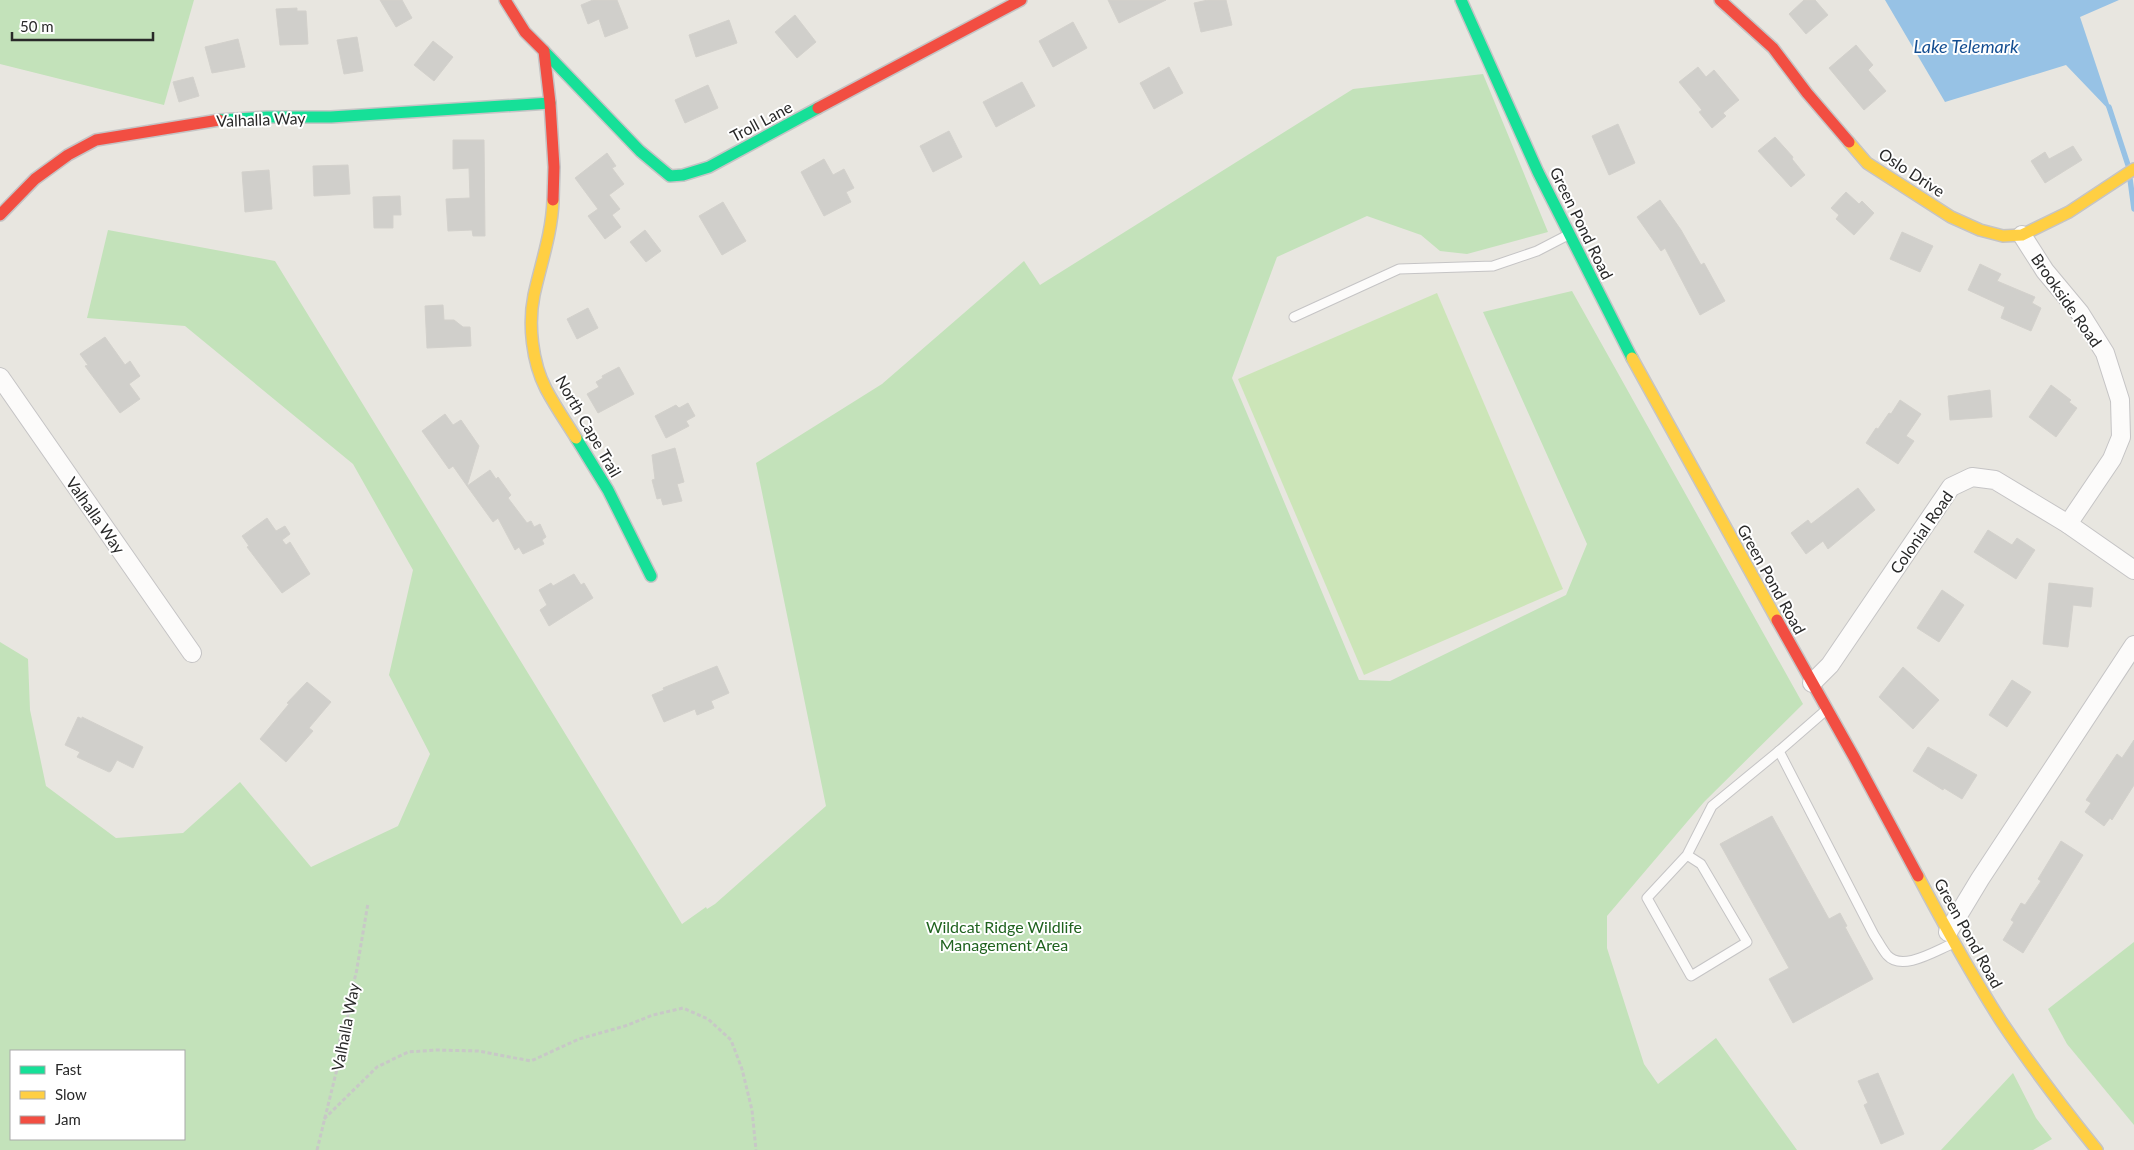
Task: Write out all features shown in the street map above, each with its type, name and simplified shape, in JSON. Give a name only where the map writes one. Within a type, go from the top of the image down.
[{"type":"street","points":[[505,0],[525,32],[544,51]]},
{"type":"street","name":"Troll Lane","points":[[544,51],[640,151],[670,176],[682,176],[720,161],[837,99],[934,44],[1020,0]]},
{"type":"street","name":"Green Pond Road","points":[[1461,0],[1488,66],[1569,234],[1663,418],[1828,709],[1951,938],[2021,1051],[2096,1150]]},
{"type":"street","name":"Oslo Drive","points":[[1720,0],[1773,48],[1807,93],[1867,163],[1951,217],[1980,230],[2003,236],[2022,235],[2069,212],[2134,169]]},
{"type":"street","name":"North Cape Trail","points":[[544,51],[554,166],[552,225],[534,296],[531,320],[535,356],[545,387],[608,490],[651,576]]},
{"type":"street","name":"Valhalla Way","points":[[0,214],[35,179],[68,155],[96,140],[217,120],[267,116],[331,118],[550,103]]},
{"type":"street","name":"Brookside Road","points":[[2022,235],[2045,270],[2080,312],[2105,353],[2120,400],[2121,437],[2112,459],[2068,524]]},
{"type":"street","name":"Valhalla Way","points":[[0,377],[192,653]]},
{"type":"street","name":"Colonial Road","points":[[1812,683],[1830,665],[1952,487],[1972,477],[1995,480],[2068,524],[2134,570]]},
{"type":"street","points":[[1951,938],[1980,879],[2134,644]]},
{"type":"lane","points":[[1294,317],[1399,269],[1494,266],[1537,251],[1569,234]]},
{"type":"lane","points":[[1687,855],[1701,864],[1746,942],[1691,976],[1647,898],[1687,855],[1712,806],[1828,709]]},
{"type":"lane","points":[[1779,751],[1874,935],[1887,956],[1897,962],[1916,960],[1951,938]]},
{"type":"path","name":"Valhalla Way","points":[[317,1150],[338,1069],[340,1039],[348,1015],[349,998],[356,974],[368,903]]},
{"type":"path","points":[[324,1119],[377,1067],[408,1052],[436,1050],[478,1051],[531,1061],[579,1039],[625,1026],[653,1014],[683,1008],[708,1019],[731,1040],[742,1069],[752,1110],[756,1150]]},
{"type":"green space","points":[[0,0],[194,0],[164,105],[0,64]]},
{"type":"green space","name":"Wildcat Ridge Wildlife Management Area","points":[[1483,74],[1548,232],[1467,254],[1440,251],[1421,235],[1367,216],[1277,257],[1232,378],[1359,680],[1390,681],[1566,595],[1587,544],[1483,312],[1572,291],[1803,704],[1704,802],[1607,916],[1607,948],[1644,1064],[1658,1084],[1716,1038],[1797,1150],[0,1150],[0,642],[28,659],[30,710],[46,786],[116,838],[183,833],[240,782],[311,867],[398,826],[430,754],[389,675],[413,570],[353,464],[185,326],[87,318],[108,230],[275,261],[682,924],[706,907],[707,909],[715,904],[826,806],[756,463],[882,384],[1024,261],[1040,285],[1353,89]]},
{"type":"green space","points":[[1437,293],[1563,589],[1364,675],[1238,379]]},
{"type":"green space","points":[[2134,942],[2134,1125],[2067,1044],[2048,1009]]},
{"type":"green space","points":[[2013,1073],[2036,1118],[2052,1139],[2033,1150],[1941,1150]]},
{"type":"water","name":"Lake Telemark","points":[[1885,0],[2119,0],[2080,17],[2112,113],[2066,65],[1945,102]]},
{"type":"building","points":[[380,0],[402,0],[412,18],[396,27]]},
{"type":"building","points":[[593,0],[617,0],[628,28],[605,37],[599,19],[588,24],[581,5]]},
{"type":"building","points":[[1108,0],[1166,0],[1119,23]]},
{"type":"building","points":[[1208,0],[1226,0],[1232,25],[1201,32],[1194,3]]},
{"type":"building","points":[[1804,0],[1815,0],[1828,15],[1806,34],[1789,14]]},
{"type":"building","points":[[297,8],[297,11],[306,11],[308,44],[280,45],[276,9]]},
{"type":"building","points":[[795,15],[816,42],[797,58],[775,32]]},
{"type":"building","points":[[729,20],[737,43],[696,57],[689,35]]},
{"type":"building","points":[[1073,22],[1087,48],[1053,67],[1039,41]]},
{"type":"building","points":[[357,37],[363,71],[344,74],[337,40]]},
{"type":"building","points":[[238,39],[245,67],[212,73],[205,47]]},
{"type":"building","points":[[433,41],[453,57],[434,81],[414,65]]},
{"type":"building","points":[[1856,45],[1873,65],[1868,70],[1886,91],[1864,110],[1829,68]]},
{"type":"building","points":[[1169,67],[1183,93],[1154,109],[1140,83]]},
{"type":"building","points":[[1698,67],[1706,77],[1714,70],[1739,100],[1723,113],[1726,116],[1712,128],[1699,112],[1702,110],[1679,82]]},
{"type":"building","points":[[193,77],[199,96],[179,102],[173,82]]},
{"type":"building","points":[[1022,82],[1035,106],[996,127],[983,102]]},
{"type":"building","points":[[708,85],[718,108],[685,123],[675,100]]},
{"type":"building","points":[[1618,124],[1635,163],[1609,175],[1592,136]]},
{"type":"building","points":[[949,131],[962,157],[933,172],[920,146]]},
{"type":"building","points":[[1775,137],[1793,157],[1792,159],[1805,175],[1791,187],[1758,151]]},
{"type":"building","points":[[453,140],[484,140],[485,236],[473,236],[472,230],[448,231],[446,199],[470,198],[469,168],[453,169]]},
{"type":"building","points":[[2073,146],[2082,160],[2045,183],[2031,161],[2045,152],[2049,159]]},
{"type":"building","points":[[607,153],[616,166],[612,168],[624,184],[609,195],[620,209],[612,215],[621,227],[605,239],[588,216],[598,209],[575,178]]},
{"type":"building","points":[[824,159],[833,175],[844,169],[854,188],[846,192],[851,202],[824,216],[801,172]]},
{"type":"building","points":[[348,165],[350,194],[314,196],[313,166]]},
{"type":"building","points":[[269,170],[272,209],[245,212],[242,172]]},
{"type":"building","points":[[1846,192],[1859,204],[1862,201],[1874,213],[1854,235],[1836,219],[1839,215],[1831,208]]},
{"type":"building","points":[[400,196],[401,215],[393,215],[393,228],[374,228],[373,197]]},
{"type":"building","points":[[1660,200],[1681,230],[1701,265],[1704,263],[1725,301],[1700,315],[1665,248],[1661,251],[1637,217]]},
{"type":"building","points":[[723,202],[746,241],[722,255],[699,216]]},
{"type":"building","points":[[645,230],[661,251],[646,262],[630,242]]},
{"type":"building","points":[[1902,232],[1933,246],[1920,272],[1890,259]]},
{"type":"building","points":[[1980,264],[2001,274],[1997,281],[2035,297],[2032,303],[2041,308],[2031,331],[2001,318],[2005,307],[1968,290]]},
{"type":"building","points":[[443,305],[444,320],[454,320],[463,327],[470,327],[471,346],[427,348],[425,306]]},
{"type":"building","points":[[588,308],[598,328],[577,339],[567,319]]},
{"type":"building","points":[[105,337],[125,365],[130,361],[140,376],[129,384],[140,399],[120,413],[85,366],[88,365],[80,354]]},
{"type":"building","points":[[619,367],[634,394],[598,413],[587,394],[599,387],[596,382],[603,378],[602,376]]},
{"type":"building","points":[[2051,385],[2071,400],[2069,402],[2077,408],[2056,437],[2029,417]]},
{"type":"building","points":[[1990,390],[1992,417],[1950,420],[1948,396]]},
{"type":"building","points":[[1900,400],[1921,414],[1906,436],[1914,441],[1898,464],[1866,443],[1876,428],[1878,429],[1889,413],[1891,414]]},
{"type":"building","points":[[688,403],[695,416],[686,421],[689,426],[666,438],[655,416],[676,405],[679,408]]},
{"type":"building","points":[[445,414],[453,425],[461,420],[479,446],[467,486],[453,466],[449,469],[422,431]]},
{"type":"building","points":[[675,448],[684,482],[677,484],[682,501],[663,505],[661,498],[657,499],[652,480],[655,479],[652,455]]},
{"type":"building","points":[[490,470],[496,479],[498,477],[511,495],[508,498],[527,523],[531,521],[534,527],[540,524],[546,537],[542,540],[544,544],[523,554],[519,547],[515,550],[498,518],[493,522],[467,486]]},
{"type":"building","points":[[1858,488],[1875,510],[1828,549],[1823,541],[1806,554],[1791,533],[1808,520],[1811,524]]},
{"type":"building","points":[[267,518],[276,531],[285,526],[290,534],[282,540],[286,545],[290,542],[310,574],[282,593],[247,547],[249,546],[242,536]]},
{"type":"building","points":[[1988,530],[2012,545],[2017,538],[2035,550],[2016,579],[1974,552]]},
{"type":"building","points":[[574,574],[581,585],[584,583],[593,598],[549,626],[540,610],[547,605],[539,590],[551,583],[553,586]]},
{"type":"building","points":[[2049,583],[2093,588],[2091,607],[2073,605],[2068,647],[2043,644]]},
{"type":"building","points":[[1942,590],[1964,605],[1939,642],[1917,628]]},
{"type":"building","points":[[717,666],[729,693],[711,701],[714,708],[697,715],[695,709],[664,722],[652,695],[664,690],[663,688]]},
{"type":"building","points":[[1903,667],[1939,700],[1913,729],[1879,697]]},
{"type":"building","points":[[2012,680],[2031,692],[2007,727],[1989,715]]},
{"type":"building","points":[[307,682],[331,702],[309,728],[313,731],[286,762],[260,739],[289,704],[287,703]]},
{"type":"building","points":[[78,717],[82,719],[82,717],[143,747],[133,768],[117,760],[109,772],[77,757],[80,752],[65,745]]},
{"type":"building","points":[[2134,740],[2134,785],[2112,820],[2110,818],[2104,826],[2085,812],[2091,803],[2086,800],[2117,754],[2122,758]]},
{"type":"building","points":[[1928,747],[1977,775],[1962,799],[1944,788],[1943,790],[1913,771]]},
{"type":"building","points":[[1772,816],[1829,919],[1840,913],[1847,926],[1845,927],[1873,979],[1793,1023],[1769,979],[1789,968],[1720,844]]},
{"type":"building","points":[[2061,841],[2083,855],[2023,953],[2003,940],[2014,922],[2011,920],[2021,903],[2025,905],[2041,881],[2038,879]]},
{"type":"building","points":[[1878,1073],[1904,1134],[1881,1144],[1864,1105],[1868,1103],[1858,1081]]},
{"type":"waterway","points":[[2109,107],[2128,165]]},
{"type":"waterway","points":[[2130,179],[2134,209]]},
{"type":"traffic: fast","points":[[1461,0],[1538,172],[1632,358]]},
{"type":"traffic: fast","points":[[544,51],[640,151],[670,176],[683,175],[709,167],[818,108]]},
{"type":"traffic: fast","points":[[219,120],[267,117],[331,117],[550,103]]},
{"type":"traffic: fast","points":[[576,438],[608,490],[651,576]]},
{"type":"traffic: slow","points":[[1849,142],[1867,163],[1951,217],[1980,230],[2003,236],[2022,235],[2069,212],[2134,169]]},
{"type":"traffic: slow","points":[[553,200],[548,236],[532,306],[532,343],[537,367],[546,389],[576,438]]},
{"type":"traffic: slow","points":[[1632,358],[1777,620]]},
{"type":"traffic: slow","points":[[1918,876],[1958,949],[2001,1021],[2048,1087],[2097,1150]]},
{"type":"traffic: jam","points":[[505,0],[525,32],[544,51],[550,103],[554,167],[553,200]]},
{"type":"traffic: jam","points":[[818,108],[1021,0]]},
{"type":"traffic: jam","points":[[1720,0],[1773,48],[1807,93],[1849,142]]},
{"type":"traffic: jam","points":[[0,215],[35,179],[68,155],[96,140],[219,120]]},
{"type":"traffic: jam","points":[[1777,620],[1918,876]]}]
